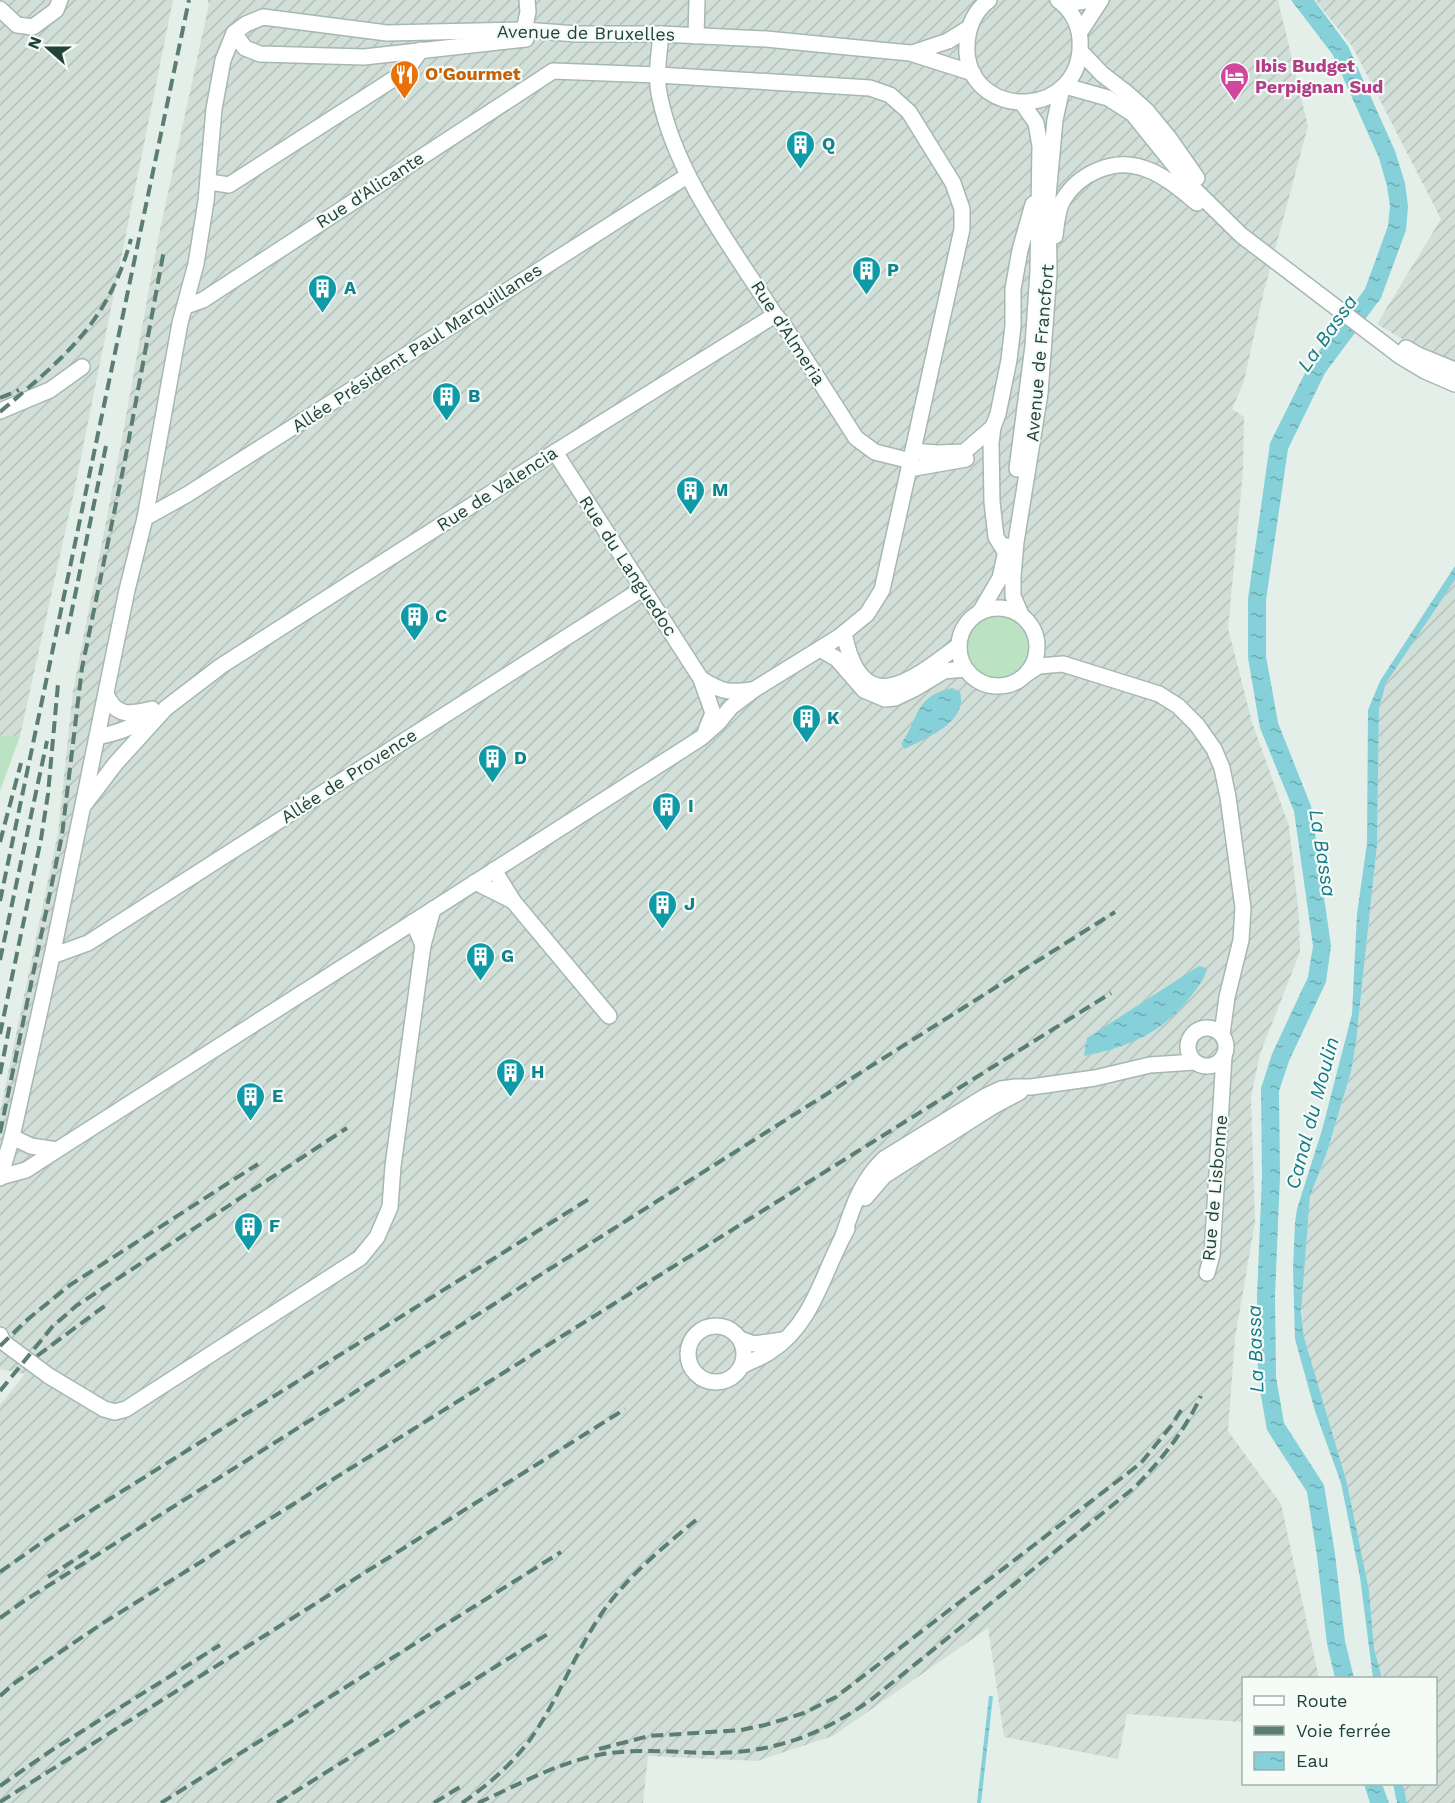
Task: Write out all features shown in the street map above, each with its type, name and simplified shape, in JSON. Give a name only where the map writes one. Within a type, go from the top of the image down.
[{"type":"street","points":[[0,9],[17,25],[33,27],[56,10],[60,0]]},
{"type":"street","points":[[524,30],[528,12],[527,0]]},
{"type":"street","points":[[696,36],[697,0]]},
{"type":"street","points":[[989,0],[976,14],[969,28],[966,43],[973,73],[982,85],[1007,101],[1022,103],[1043,100],[1063,87],[1108,98],[1133,114],[1191,186],[1241,235]]},
{"type":"street","points":[[1061,2],[1093,0]]},
{"type":"street","points":[[1080,32],[1101,0]]},
{"type":"street","points":[[1061,2],[1074,17],[1080,32],[1081,52],[1101,74],[1146,110],[1202,185],[1341,306]]},
{"type":"street","name":"Avenue de Bruxelles","points":[[234,33],[246,24],[263,17],[387,33],[524,30],[577,34],[661,34],[766,39],[910,53],[973,73]]},
{"type":"street","name":"Avenue de Bruxelles","points":[[910,53],[935,47],[969,28]]},
{"type":"street","points":[[234,33],[245,48],[260,54],[364,57],[577,34]]},
{"type":"street","points":[[186,306],[197,292],[207,262],[224,98],[234,33]]},
{"type":"street","points":[[180,323],[196,264],[206,201],[214,109],[223,60],[234,33]]},
{"type":"street","points":[[0,1177],[12,1137],[52,956],[127,591],[145,518],[180,323],[198,196],[211,78],[219,52],[234,33]]},
{"type":"street","name":"Rue d'Almeria","points":[[661,34],[659,96],[687,176],[856,438],[875,452],[911,461]]},
{"type":"street","points":[[216,183],[229,184],[395,78],[411,64],[421,50]]},
{"type":"street","name":"Avenue de Francfort","points":[[1021,615],[1012,596],[1012,576],[1040,393],[1049,272],[1048,196],[1055,120],[1063,87],[1076,70],[1081,52]]},
{"type":"street","name":"Rue d'Alicante","points":[[186,306],[203,300],[553,71],[658,75]]},
{"type":"street","points":[[0,1177],[26,1170],[701,738],[718,723],[730,707],[844,633],[867,614],[882,590],[962,229],[962,209],[953,183],[909,112],[890,95],[870,88],[658,75]]},
{"type":"street","name":"Avenue de Francfort","points":[[980,612],[1000,578],[1006,553],[1033,346],[1038,271],[1040,146],[1036,123],[1022,103]]},
{"type":"street","points":[[1043,361],[1051,303],[1056,229],[1063,201],[1077,185],[1096,170],[1119,164],[1143,168],[1164,178],[1341,306],[1425,371],[1455,384]]},
{"type":"street","name":"Allée Président Paul Marquillanes","points":[[145,518],[188,495],[687,176]]},
{"type":"street","points":[[1006,553],[996,537],[992,502],[991,443],[1009,360],[1013,326],[1013,289],[1020,250],[1038,188]]},
{"type":"street","points":[[145,518],[157,486],[190,325],[203,300]]},
{"type":"street","name":"Rue de Valencia","points":[[160,708],[221,666],[555,452],[771,309]]},
{"type":"street","points":[[1371,329],[1418,356],[1455,370]]},
{"type":"street","points":[[0,411],[50,390],[82,367]]},
{"type":"street","points":[[911,461],[937,453],[963,452],[993,427]]},
{"type":"street","points":[[911,461],[971,457],[991,443]]},
{"type":"street","name":"Rue du Languedoc","points":[[555,452],[701,679],[713,713],[710,724],[701,738]]},
{"type":"street","name":"Allée de Provence","points":[[52,956],[88,944],[642,589]]},
{"type":"street","points":[[1028,673],[1037,651],[1036,640],[1033,630],[1021,615],[1001,608],[980,612],[965,626],[959,653],[965,669],[976,680],[994,686],[1013,683],[1039,666],[1063,664]]},
{"type":"street","points":[[844,633],[848,655],[863,680],[873,686],[884,688],[901,683],[935,663],[959,645]]},
{"type":"street","points":[[786,1340],[753,1344],[741,1339],[729,1328],[712,1325],[698,1331],[693,1337],[688,1352],[692,1369],[698,1376],[706,1380],[724,1381],[742,1366],[770,1352],[786,1340],[807,1316],[843,1236],[855,1199],[872,1171],[885,1159],[962,1109],[1001,1089],[1031,1088],[1095,1078],[1150,1065],[1198,1063],[1214,1065],[1224,1056],[1226,1045],[1222,1035],[1227,997],[1237,963],[1243,908],[1228,797],[1222,768],[1214,749],[1197,725],[1178,706],[1159,694],[1063,664],[1047,653],[1036,640]]},
{"type":"street","points":[[820,648],[837,659],[864,690],[885,699],[895,698],[944,671],[965,669]]},
{"type":"street","points":[[701,679],[718,690],[736,692],[755,689]]},
{"type":"street","points":[[106,694],[110,704],[122,712],[133,713],[160,708]]},
{"type":"street","points":[[96,742],[136,725],[160,708]]},
{"type":"street","points":[[81,810],[160,708]]},
{"type":"street","points":[[96,742],[101,757],[116,763]]},
{"type":"street","points":[[494,870],[513,901],[609,1016]]},
{"type":"street","points":[[475,882],[513,901]]},
{"type":"street","points":[[0,1335],[3,1342],[49,1376],[104,1409],[115,1412],[126,1409],[360,1258],[377,1237],[390,1207],[393,1166],[423,945],[433,909]]},
{"type":"street","points":[[412,922],[423,945]]},
{"type":"street","points":[[1203,1028],[1227,997]]},
{"type":"street","points":[[1150,1065],[1189,1040],[1197,1030],[1213,1029],[1222,1035]]},
{"type":"street","points":[[1189,1040],[1189,1052],[1217,1088],[1222,1103]]},
{"type":"street","name":"Rue de Lisbonne","points":[[1207,1274],[1212,1255],[1224,1056]]},
{"type":"street","points":[[12,1137],[31,1146],[57,1150]]},
{"type":"street","points":[[741,1339],[744,1348],[742,1366]]},
{"type":"shaded area","points":[[0,0],[173,0],[74,492],[20,736],[0,736]]},
{"type":"shaded area","points":[[207,0],[1278,0],[1308,126],[1263,295],[1244,381],[1232,409],[1244,417],[1243,471],[1228,628],[1252,722],[1289,826],[1299,917],[1300,952],[1260,1054],[1251,1097],[1255,1222],[1235,1338],[1228,1431],[1281,1504],[1319,1677],[1242,1677],[1242,1722],[1127,1714],[1118,1759],[1004,1737],[988,1628],[833,1736],[757,1761],[648,1756],[643,1803],[0,1803],[0,1405],[25,1374],[0,1369],[0,1112],[58,832],[73,691],[158,239],[209,4]]},
{"type":"shaded area","points":[[1315,0],[1455,0],[1455,364],[1429,355],[1377,324],[1441,219],[1352,46]]},
{"type":"shaded area","points":[[1455,580],[1455,1803],[1407,1803],[1403,1785],[1437,1785],[1437,1677],[1382,1677],[1374,1648],[1369,1590],[1347,1483],[1304,1337],[1301,1303],[1310,1196],[1326,1155],[1351,1072],[1358,1024],[1377,845],[1379,709],[1386,683]]},
{"type":"green space","points":[[997,615],[1009,617],[1020,624],[1027,635],[1029,647],[1027,659],[1020,670],[1009,677],[997,679],[985,677],[974,670],[967,659],[965,647],[967,635],[974,624],[985,617]]},
{"type":"green space","points":[[0,736],[20,736],[0,791]]},
{"type":"water","points":[[1291,0],[1314,0],[1348,46],[1395,151],[1405,183],[1408,206],[1406,230],[1381,298],[1325,373],[1288,449],[1266,600],[1266,656],[1278,723],[1311,806],[1331,946],[1326,982],[1289,1061],[1279,1091],[1280,1176],[1275,1296],[1276,1377],[1284,1423],[1324,1485],[1345,1641],[1354,1677],[1335,1677],[1327,1644],[1307,1492],[1267,1430],[1258,1379],[1257,1296],[1262,1176],[1261,1088],[1272,1054],[1308,977],[1313,946],[1294,811],[1260,728],[1248,658],[1248,599],[1270,443],[1310,363],[1365,289],[1388,226],[1390,206],[1379,158],[1333,55]]},
{"type":"water","points":[[1455,566],[1455,580],[1386,683],[1379,709],[1377,845],[1356,1042],[1351,1072],[1326,1155],[1310,1196],[1301,1311],[1304,1337],[1347,1483],[1369,1590],[1374,1648],[1382,1677],[1373,1677],[1360,1577],[1341,1483],[1315,1411],[1295,1339],[1293,1269],[1297,1209],[1322,1130],[1352,1014],[1357,914],[1367,843],[1368,710],[1380,681]]},
{"type":"water","points":[[952,688],[960,692],[961,703],[952,720],[944,728],[905,749],[901,744],[924,703],[940,692]]},
{"type":"water","points":[[1199,966],[1207,968],[1203,979],[1180,1009],[1168,1020],[1130,1043],[1084,1056],[1087,1038]]},
{"type":"water","points":[[989,1696],[993,1696],[981,1803],[977,1803]]},
{"type":"water","points":[[1364,1785],[1382,1785],[1389,1803],[1370,1803]]},
{"type":"water","points":[[1393,1785],[1403,1785],[1407,1803],[1397,1803]]},
{"type":"railway","points":[[0,901],[189,0]]},
{"type":"railway","points":[[0,412],[63,356],[96,317],[110,294],[131,239]]},
{"type":"railway","points":[[0,1133],[62,835],[82,668],[125,460],[164,250]]},
{"type":"railway","points":[[0,398],[19,390]]},
{"type":"railway","points":[[67,634],[107,441]]},
{"type":"railway","points":[[0,1034],[41,839],[48,794],[58,684]]},
{"type":"railway","points":[[0,960],[47,741]]},
{"type":"railway","points":[[0,842],[21,763]]},
{"type":"railway","points":[[0,1618],[1115,912]]},
{"type":"railway","points":[[0,1696],[16,1682],[100,1625],[1111,993]]},
{"type":"railway","points":[[0,1074],[10,1024]]},
{"type":"railway","points":[[0,1391],[52,1327],[76,1306],[347,1128]]},
{"type":"railway","points":[[0,1346],[28,1319],[70,1285],[258,1164]]},
{"type":"railway","points":[[0,1572],[57,1532],[592,1197]]},
{"type":"railway","points":[[37,1356],[106,1305]]},
{"type":"railway","points":[[478,1803],[559,1766],[593,1756],[634,1751],[706,1753],[752,1750],[814,1733],[853,1712],[1135,1487],[1172,1445],[1201,1396]]},
{"type":"railway","points":[[599,1749],[649,1736],[741,1730],[765,1725],[804,1713],[836,1697],[1141,1463],[1171,1426],[1183,1407]]},
{"type":"railway","points":[[0,1802],[625,1409]]},
{"type":"railway","points":[[462,1803],[498,1775],[529,1741],[549,1710],[592,1629],[622,1587],[670,1541],[696,1520]]},
{"type":"railway","points":[[48,1577],[93,1548]]},
{"type":"railway","points":[[161,1803],[561,1552]]},
{"type":"railway","points":[[277,1803],[551,1632]]},
{"type":"railway","points":[[0,1786],[52,1750],[220,1645]]},
{"type":"railway","points":[[434,1803],[463,1785]]},
{"type":"place","name":"O'Gourmet","points":[[404,100]]},
{"type":"place","name":"Ibis Budget Perpignan Sud","points":[[1234,102]]},
{"type":"place","name":"Q","points":[[801,170]]},
{"type":"place","name":"P","points":[[866,296]]},
{"type":"place","name":"A","points":[[323,314]]},
{"type":"place","name":"B","points":[[447,422]]},
{"type":"place","name":"M","points":[[691,516]]},
{"type":"place","name":"C","points":[[414,642]]},
{"type":"place","name":"K","points":[[806,744]]},
{"type":"place","name":"D","points":[[493,784]]},
{"type":"place","name":"I","points":[[667,832]]},
{"type":"place","name":"J","points":[[663,930]]},
{"type":"place","name":"G","points":[[480,982]]},
{"type":"place","name":"H","points":[[510,1098]]},
{"type":"place","name":"E","points":[[251,1122]]},
{"type":"place","name":"F","points":[[248,1252]]},
{"type":"water label","name":"La Bassa","points":[[1327,333]]},
{"type":"water label","name":"La Bassa","points":[[1323,853]]},
{"type":"water label","name":"Canal du Moulin","points":[[1312,1113]]},
{"type":"water label","name":"La Bassa","points":[[1255,1349]]}]
